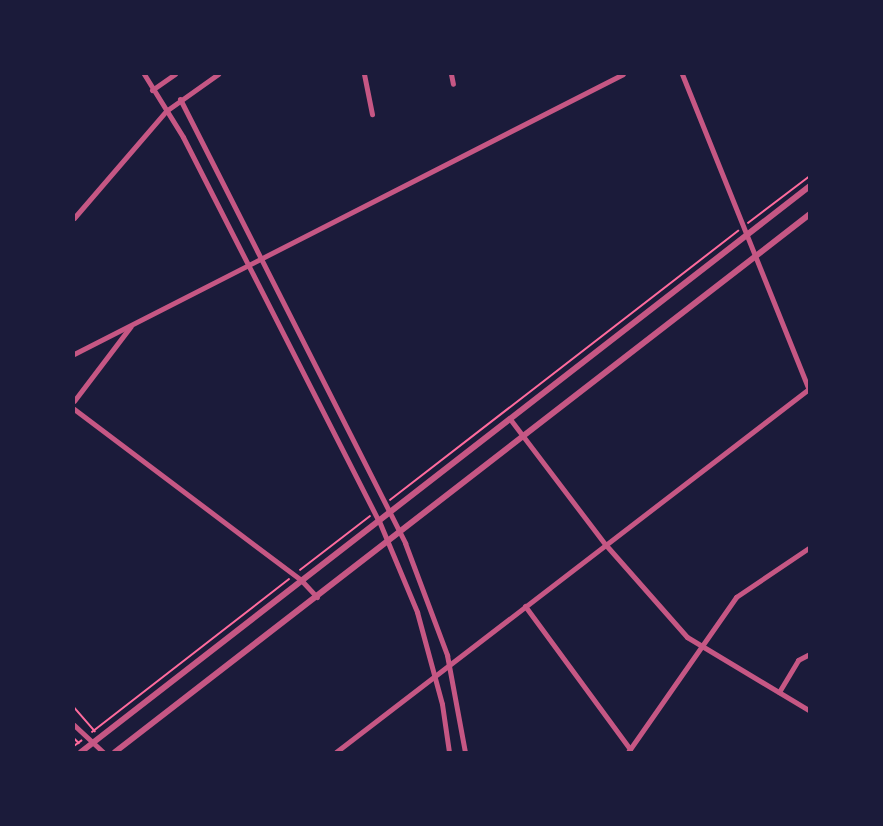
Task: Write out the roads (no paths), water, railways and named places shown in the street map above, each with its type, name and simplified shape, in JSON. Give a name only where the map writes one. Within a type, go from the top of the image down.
[{"type":"street","points":[[144,74],[183,137],[379,521],[400,571],[435,675],[449,753]]},
{"type":"street","points":[[152,90],[175,74]]},
{"type":"street","points":[[74,218],[166,111],[218,74]]},
{"type":"street","points":[[364,74],[372,114]]},
{"type":"street","points":[[451,74],[453,84]]},
{"type":"street","points":[[74,354],[260,257],[623,74]]},
{"type":"street","points":[[336,753],[809,389],[682,74]]},
{"type":"street","points":[[180,99],[391,512],[414,565],[449,664],[465,753]]},
{"type":"street","points":[[81,753],[810,186]]},
{"type":"street","points":[[115,753],[810,214]]},
{"type":"street","points":[[74,401],[132,324]]},
{"type":"street","points":[[74,409],[302,581],[317,597]]},
{"type":"street","points":[[510,419],[605,544],[700,647],[810,711]]},
{"type":"street","points":[[525,606],[629,751],[736,597],[810,547]]},
{"type":"street","points":[[400,571],[414,565]]},
{"type":"street","points":[[779,692],[798,660],[810,654]]},
{"type":"street","points":[[74,725],[103,753]]}]
